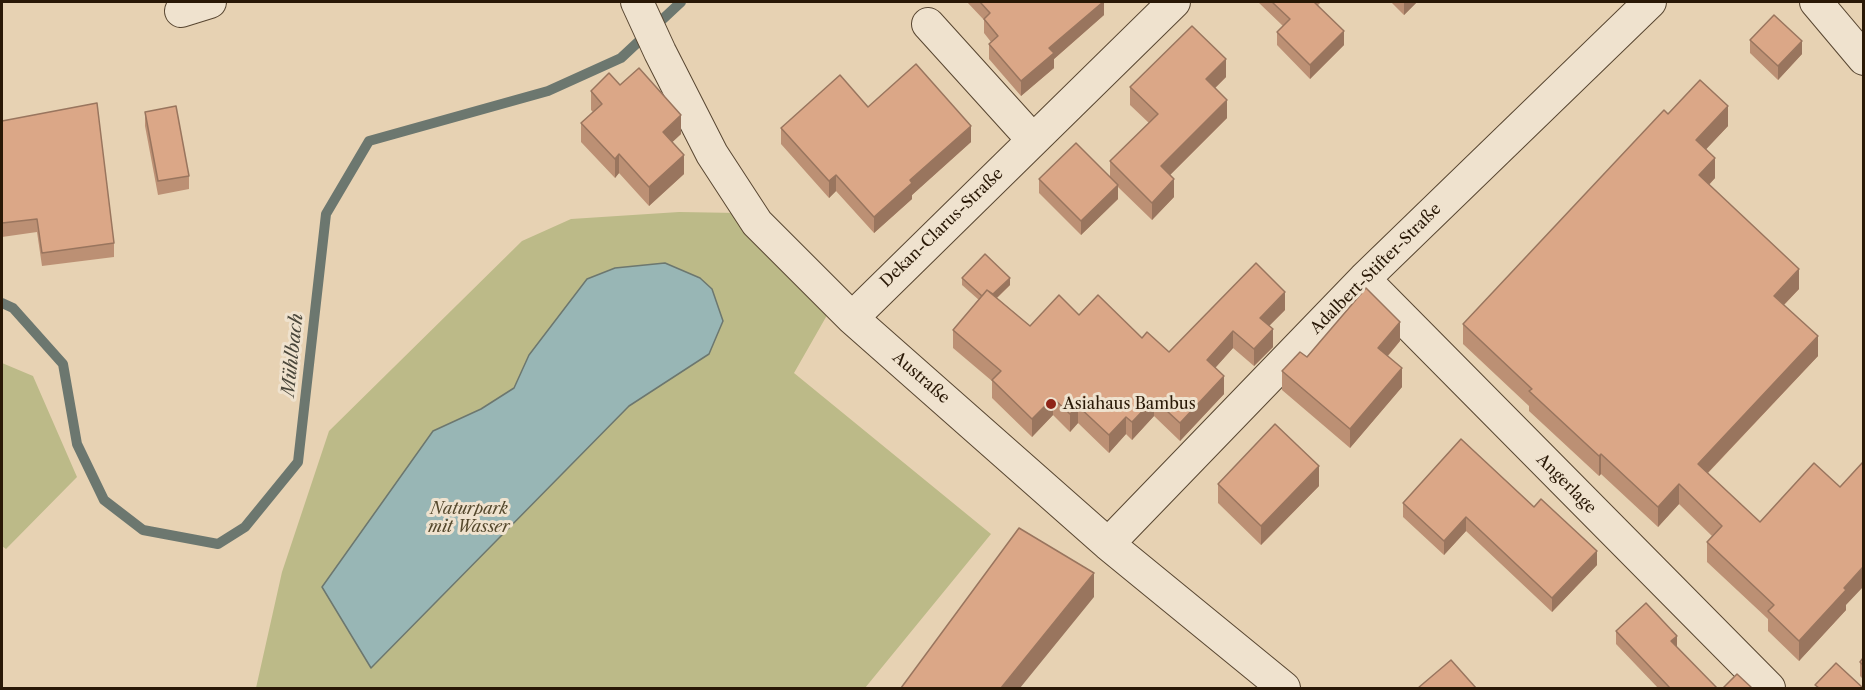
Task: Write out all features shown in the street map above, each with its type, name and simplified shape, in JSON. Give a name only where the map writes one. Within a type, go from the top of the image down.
[{"type":"street","name":"Austraße","points":[[638,2],[660,52],[712,154],[757,223],[852,318],[1108,544],[1284,688]]},
{"type":"street","name":"Adalbert-Stifter-Straße","points":[[1108,544],[1364,279],[1650,2]]},
{"type":"street","points":[[1816,2],[1863,59]]},
{"type":"street","name":"Dekan-Clarus-Straße","points":[[852,318],[1033,140],[1165,4]]},
{"type":"street","points":[[928,24],[1033,140]]},
{"type":"street","name":"Angerlage","points":[[1364,279],[1769,688]]},
{"type":"green space","name":"Naturpark mit Wasser","points":[[679,212],[739,213],[830,310],[794,373],[991,534],[865,688],[256,688],[282,572],[329,431],[522,241],[571,219]]},
{"type":"green space","points":[[2,363],[33,376],[77,477],[6,549],[2,546]]},
{"type":"water","points":[[665,263],[700,278],[712,289],[723,321],[709,354],[629,406],[371,668],[322,587],[433,431],[481,409],[514,388],[529,355],[587,279],[615,268]]},
{"type":"building","points":[[980,2],[1103,2],[1049,48],[1054,53],[1021,81],[989,44],[998,36],[984,19],[990,13]]},
{"type":"building","points":[[1272,2],[1314,2],[1344,31],[1310,65],[1277,32],[1290,19]]},
{"type":"building","points":[[1774,15],[1802,41],[1778,66],[1750,40]]},
{"type":"building","points":[[1192,26],[1226,59],[1206,79],[1227,100],[1161,166],[1174,179],[1152,203],[1110,161],[1158,114],[1130,87]]},
{"type":"building","points":[[916,64],[971,126],[910,180],[912,183],[874,217],[836,175],[829,181],[781,128],[840,75],[868,107]]},
{"type":"building","points":[[639,68],[681,115],[663,132],[684,155],[649,187],[619,154],[615,159],[581,123],[602,104],[591,91],[609,73],[620,85]]},
{"type":"building","points":[[1700,80],[1728,106],[1696,140],[1715,158],[1699,175],[1799,269],[1774,296],[1818,336],[1698,464],[1760,522],[1814,463],[1840,487],[1863,462],[1863,567],[1844,588],[1846,590],[1799,641],[1768,611],[1774,605],[1707,542],[1722,526],[1679,484],[1658,507],[1529,391],[1532,389],[1463,324],[1664,110],[1668,114]]},
{"type":"building","points":[[97,103],[114,243],[42,253],[37,219],[2,223],[2,121]]},
{"type":"building","points":[[176,106],[189,176],[158,181],[145,112]]},
{"type":"building","points":[[1076,143],[1118,185],[1081,221],[1039,179]]},
{"type":"building","points":[[985,254],[1010,278],[993,294],[987,290],[982,296],[962,278]]},
{"type":"building","points":[[1256,263],[1285,292],[1260,318],[1273,329],[1254,349],[1233,331],[1207,360],[1224,376],[1180,423],[1154,399],[1132,422],[1126,417],[1109,435],[1078,406],[1070,414],[1053,398],[1032,419],[992,380],[1001,371],[953,330],[987,290],[1030,326],[1059,295],[1079,315],[1098,295],[1142,338],[1147,332],[1169,352]]},
{"type":"building","points":[[1366,288],[1400,322],[1378,348],[1402,368],[1350,429],[1282,371],[1300,352],[1307,357]]},
{"type":"building","points":[[1275,424],[1319,466],[1261,526],[1218,484]]},
{"type":"building","points":[[1461,439],[1534,507],[1541,499],[1597,551],[1552,598],[1466,517],[1444,541],[1403,503]]},
{"type":"building","points":[[1019,528],[1094,573],[1001,688],[901,688]]},
{"type":"building","points":[[1646,603],[1677,636],[1671,641],[1717,688],[1670,688],[1616,631]]},
{"type":"building","points":[[1451,660],[1476,688],[1418,688]]},
{"type":"building","points":[[1836,663],[1863,688],[1819,688],[1815,685]]},
{"type":"building","points":[[1737,674],[1752,688],[1723,688]]},
{"type":"waterway","name":"Mühlbach","points":[[2,303],[13,308],[63,364],[77,444],[104,500],[143,530],[218,544],[245,527],[298,462],[326,214],[369,141],[548,91],[621,58],[681,2]]},
{"type":"place","name":"Asiahaus Bambus","points":[[1051,404]]}]
